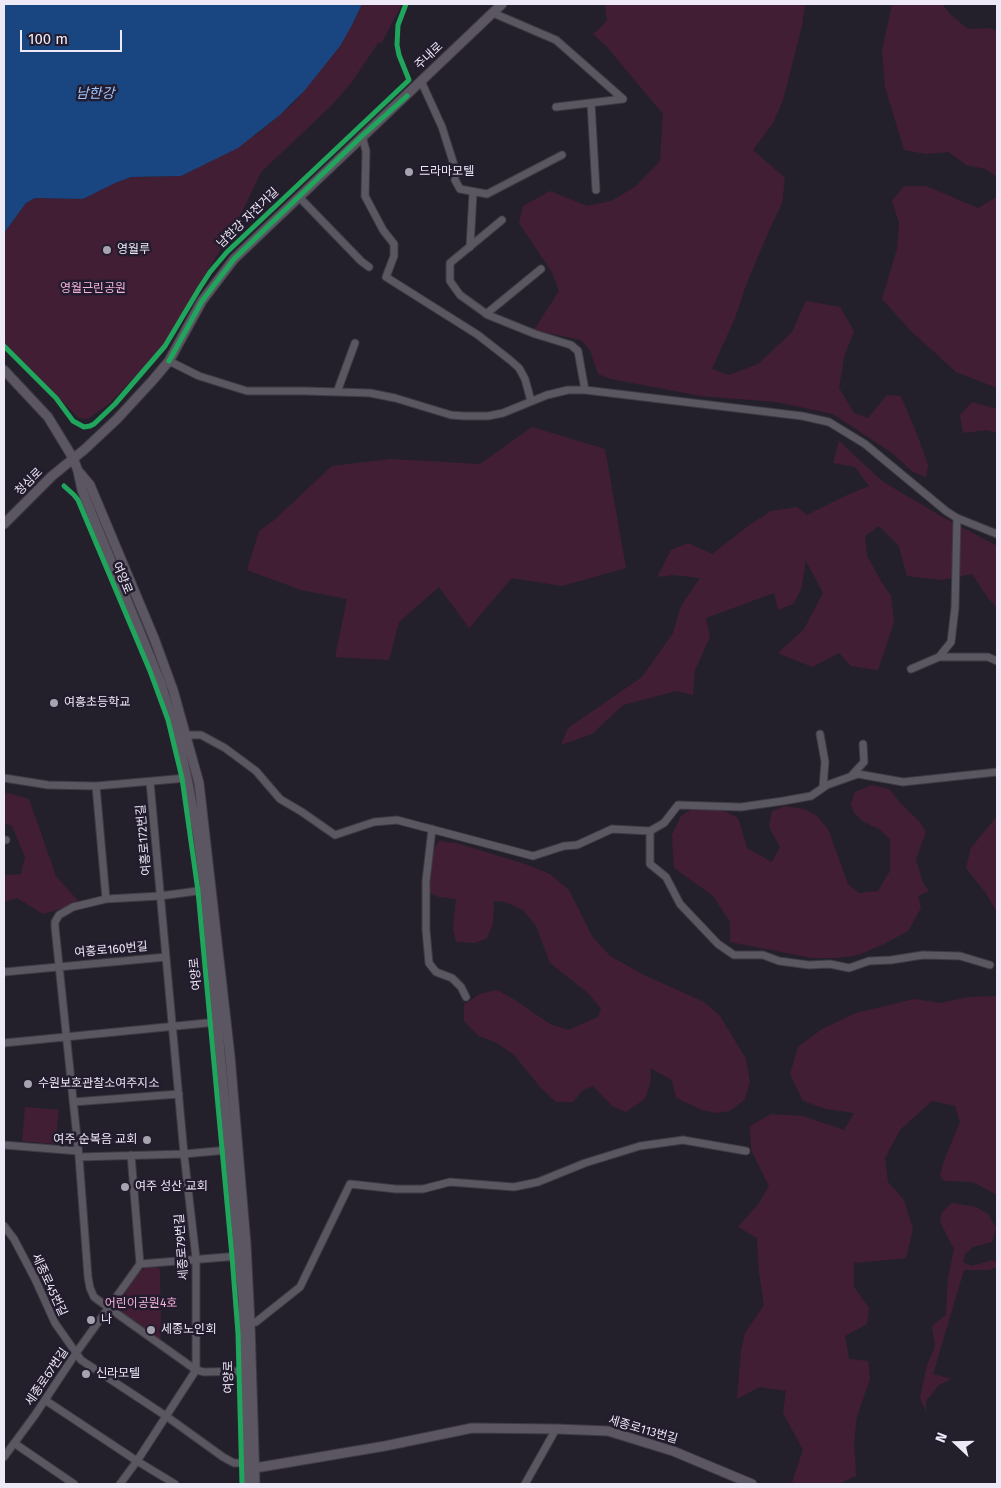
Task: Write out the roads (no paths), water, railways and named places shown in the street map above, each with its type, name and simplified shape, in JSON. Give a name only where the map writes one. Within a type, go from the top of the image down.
[{"type":"street","name":"주내로","points":[[73,458],[117,419],[169,361],[202,301],[234,259],[502,4]]},
{"type":"street","points":[[493,13],[556,40],[623,99],[556,107]]},
{"type":"street","points":[[421,81],[442,127],[455,168],[455,180],[460,189],[473,193],[487,194],[562,155]]},
{"type":"street","points":[[591,103],[596,190]]},
{"type":"street","points":[[362,136],[366,151],[365,196],[383,230],[394,244],[394,256],[386,277],[478,335],[510,360],[519,368],[525,379],[531,401]]},
{"type":"street","points":[[470,247],[473,193]]},
{"type":"street","points":[[299,197],[369,267]]},
{"type":"street","points":[[502,220],[450,263],[450,281],[460,295],[486,314],[535,334],[571,345],[578,350],[584,390]]},
{"type":"street","points":[[486,314],[541,269]]},
{"type":"street","points":[[337,392],[355,343]]},
{"type":"street","points":[[169,361],[199,376],[248,391],[370,393],[451,414],[478,417],[503,413],[547,395],[568,390],[584,390],[802,416],[829,422],[865,444],[957,518],[997,534]]},
{"type":"street","name":"여양로","points":[[4,370],[48,417],[73,458],[82,490],[196,770],[202,806],[222,1021],[246,1244],[251,1465],[248,1484]]},
{"type":"street","name":"청심로","points":[[4,524],[52,476],[73,458]]},
{"type":"street","points":[[939,657],[951,642],[955,608],[957,518]]},
{"type":"street","points":[[911,669],[939,657],[988,657],[997,661]]},
{"type":"street","points":[[820,734],[825,762],[823,787]]},
{"type":"street","points":[[182,736],[201,735],[225,748],[256,771],[280,799],[335,835],[374,822],[397,820],[533,856],[564,846],[577,845],[612,829],[650,831],[664,823],[678,805],[741,807],[811,796],[823,787],[858,774],[903,782],[997,772]]},
{"type":"street","name":"여양로","points":[[182,736],[198,837],[222,1021],[228,1150],[247,1323],[245,1371],[251,1465],[255,1484]]},
{"type":"street","points":[[850,777],[864,762],[863,744]]},
{"type":"street","points":[[4,778],[48,785],[96,786],[188,778]]},
{"type":"street","name":"여흥로172번길","points":[[150,782],[160,896]]},
{"type":"street","points":[[96,786],[106,899]]},
{"type":"street","points":[[432,829],[426,881],[426,930],[429,963],[436,972],[452,978],[461,987],[466,997]]},
{"type":"street","points":[[650,831],[650,864],[666,877],[680,904],[718,944],[734,955],[763,955],[779,961],[830,964],[849,968],[869,961],[923,955],[960,956],[990,965]]},
{"type":"street","name":"여흥로160번길","points":[[79,1154],[72,1102],[55,922],[59,915],[73,907],[106,899],[160,896],[205,890]]},
{"type":"street","name":"여흥로160번길","points":[[160,896],[184,1154]]},
{"type":"street","name":"여흥로160번길","points":[[4,972],[166,957]]},
{"type":"street","points":[[4,1043],[222,1021]]},
{"type":"street","points":[[72,1102],[179,1094]]},
{"type":"street","points":[[247,1323],[256,1322],[300,1286],[350,1184],[396,1189],[423,1189],[450,1182],[514,1187],[538,1182],[585,1163],[640,1146],[683,1140],[746,1151]]},
{"type":"street","points":[[4,1145],[79,1154],[184,1154],[228,1150]]},
{"type":"street","points":[[79,1154],[88,1277],[94,1297],[196,1370],[204,1372],[245,1371]]},
{"type":"street","name":"세종로79번길","points":[[184,1154],[196,1258],[196,1370]]},
{"type":"street","points":[[131,1155],[140,1264],[239,1256]]},
{"type":"street","name":"세종로45번길","points":[[4,1226],[14,1239],[35,1279],[54,1323],[76,1353]]},
{"type":"street","name":"세종로67번길","points":[[4,1457],[140,1264]]},
{"type":"street","points":[[76,1353],[81,1360],[166,1416],[223,1457],[234,1463],[251,1465]]},
{"type":"street","points":[[120,1484],[137,1462],[196,1370]]},
{"type":"street","points":[[45,1400],[137,1462],[175,1484]]},
{"type":"street","name":"세종로113번길","points":[[251,1465],[385,1446],[472,1428],[556,1428],[608,1431],[673,1451],[752,1484]]},
{"type":"street","points":[[525,1484],[556,1428]]},
{"type":"street","points":[[14,1443],[74,1484]]},
{"type":"water","name":"남한강","points":[[4,4],[362,4],[340,46],[305,90],[280,115],[238,148],[181,176],[131,177],[83,199],[35,198],[26,203],[4,233]]},
{"type":"place","name":"드라마모텔","points":[[409,172]]},
{"type":"place","name":"영월루","points":[[107,250]]},
{"type":"place","name":"여흥초등학교","points":[[54,703]]},
{"type":"place","name":"수원보호관찰소여주지소","points":[[28,1084]]},
{"type":"place","name":"여주 순복음 교회","points":[[147,1140]]},
{"type":"place","name":"여주 성산 교회","points":[[125,1187]]},
{"type":"place","name":"나","points":[[91,1320]]},
{"type":"place","name":"세종노인회","points":[[151,1330]]},
{"type":"place","name":"신라모텔","points":[[86,1374]]},
{"type":"park label","name":"영월근린공원","points":[[93,289]]},
{"type":"park label","name":"어린이공원4호","points":[[141,1304]]}]
